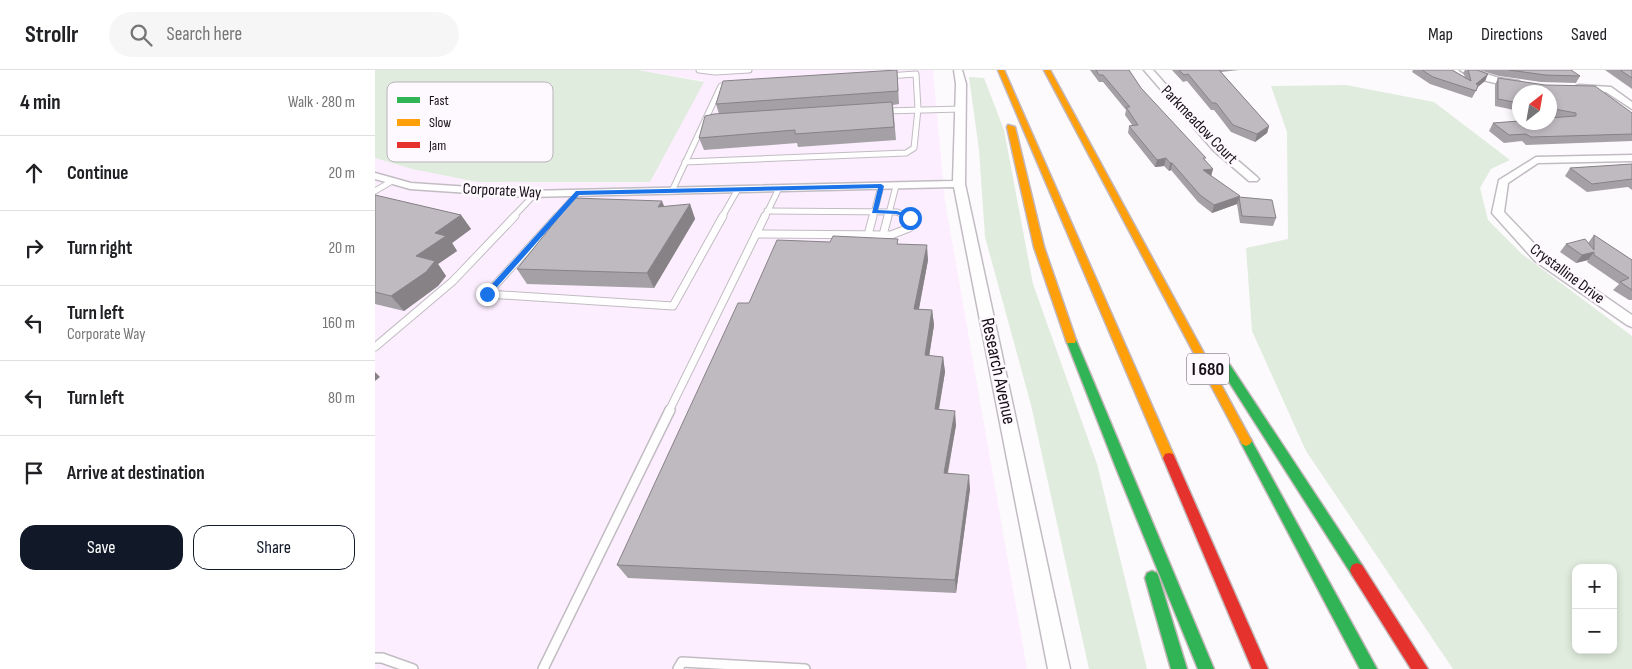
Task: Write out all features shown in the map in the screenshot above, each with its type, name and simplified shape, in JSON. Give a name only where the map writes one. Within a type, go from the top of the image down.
[{"type":"highway","points":[[1001,70],[1260,669]]},
{"type":"highway","name":"I 680","points":[[1047,70],[1369,669]]},
{"type":"highway","points":[[1014,102],[1010,114],[1011,125],[1039,247],[1110,438],[1206,669]]},
{"type":"highway","points":[[1132,226],[1197,325]]},
{"type":"highway","points":[[1219,358],[1332,528],[1419,669]]},
{"type":"highway","points":[[1110,438],[1143,548]]},
{"type":"highway","points":[[1148,567],[1179,669]]},
{"type":"street","name":"Research Avenue","points":[[958,70],[961,84],[959,184],[1059,669]]},
{"type":"street","name":"Parkmeadow Court","points":[[1148,70],[1217,148],[1253,179]]},
{"type":"street","points":[[1464,70],[1498,81],[1524,84]]},
{"type":"street","points":[[1570,88],[1608,89],[1632,106]]},
{"type":"street","name":"Crystalline Drive","points":[[1632,158],[1536,160],[1503,182],[1498,213],[1540,258],[1632,322]]},
{"type":"street","name":"Corporate Way","points":[[375,176],[410,186],[535,194],[959,184]]},
{"type":"lane","points":[[699,70],[715,72],[749,70]]},
{"type":"lane","points":[[685,162],[906,153],[914,148],[918,109],[916,74],[877,77]]},
{"type":"lane","points":[[672,191],[721,86],[740,85]]},
{"type":"lane","points":[[881,111],[961,109]]},
{"type":"lane","points":[[703,123],[713,123]]},
{"type":"lane","points":[[375,191],[392,181]]},
{"type":"lane","points":[[868,235],[881,186]]},
{"type":"lane","points":[[883,235],[887,212],[896,186]]},
{"type":"lane","points":[[543,669],[779,188]]},
{"type":"lane","points":[[578,193],[487,294],[673,306],[738,189]]},
{"type":"lane","points":[[375,347],[453,281],[535,194]]},
{"type":"lane","points":[[756,234],[899,234],[909,228],[912,222],[906,215],[887,212],[767,211]]},
{"type":"lane","points":[[375,658],[382,658],[413,669]]},
{"type":"lane","points":[[678,669],[682,662],[805,669]]},
{"type":"shaded area","points":[[638,70],[933,70],[945,201],[1027,669],[375,669],[375,158],[412,169],[477,182],[522,162],[553,162],[553,148],[703,81]]},
{"type":"green space","points":[[375,70],[638,70],[704,82],[650,182],[477,182],[412,169],[388,162],[553,162],[553,82],[387,82],[387,162],[375,158]]},
{"type":"green space","points":[[969,77],[984,78],[1004,130],[1033,284],[1097,464],[1147,669],[1089,669],[1031,405],[985,237],[979,150]]},
{"type":"green space","points":[[1346,85],[1434,102],[1510,160],[1491,169],[1480,188],[1488,220],[1522,254],[1632,336],[1632,669],[1453,669],[1306,451],[1252,331],[1246,248],[1288,239],[1287,132],[1271,86]]},
{"type":"building","points":[[897,70],[898,91],[716,104],[723,81]]},
{"type":"building","points":[[1096,70],[1129,70],[1141,88],[1206,158],[1203,158],[1213,169],[1203,170],[1240,196],[1214,205],[1200,195],[1166,158],[1157,160],[1129,126],[1138,125],[1126,107],[1130,107],[1103,75],[1099,75]]},
{"type":"building","points":[[1179,70],[1219,70],[1269,126],[1257,134],[1233,125],[1216,103],[1212,103],[1188,74],[1184,75]]},
{"type":"building","points":[[1422,70],[1452,70],[1471,81],[1468,70],[1477,70],[1488,74],[1476,84],[1478,85],[1476,91],[1433,77]]},
{"type":"building","points":[[1509,70],[1571,70],[1580,76],[1545,75]]},
{"type":"building","points":[[1620,70],[1632,70],[1632,78]]},
{"type":"building","points":[[1498,78],[1545,85],[1512,85],[1512,102],[1498,99]]},
{"type":"building","points":[[1557,85],[1595,86],[1632,113],[1632,134],[1531,137],[1526,134],[1509,135],[1493,123],[1512,122],[1512,130],[1557,130],[1557,117],[1576,116],[1576,113],[1557,109]]},
{"type":"building","points":[[892,102],[894,127],[795,134],[795,130],[699,138],[705,116],[714,114]]},
{"type":"building","points":[[1632,164],[1632,179],[1592,184],[1570,168]]},
{"type":"building","points":[[375,195],[461,215],[435,233],[446,236],[416,256],[435,261],[426,272],[391,296],[375,292]]},
{"type":"building","points":[[1239,197],[1272,200],[1276,218],[1242,216]]},
{"type":"building","points":[[574,198],[662,201],[658,207],[690,204],[647,273],[517,269]]},
{"type":"building","points":[[1594,235],[1632,260],[1632,290],[1620,282],[1629,278],[1594,255],[1594,252],[1582,255],[1566,244],[1585,239],[1594,250]]},
{"type":"building","points":[[833,236],[898,239],[897,244],[927,245],[914,309],[932,310],[925,355],[943,357],[935,409],[955,411],[944,473],[969,475],[955,580],[617,565],[738,303],[749,303],[777,240],[830,242]]},
{"type":"traffic: fast","points":[[1071,340],[1206,669]]},
{"type":"traffic: fast","points":[[1226,368],[1357,570]]},
{"type":"traffic: fast","points":[[1246,441],[1369,669]]},
{"type":"traffic: fast","points":[[1152,578],[1179,669]]},
{"type":"traffic: slow","points":[[1001,70],[1169,458]]},
{"type":"traffic: slow","points":[[1047,70],[1246,441]]},
{"type":"traffic: slow","points":[[1011,127],[1039,247],[1071,340]]},
{"type":"traffic: jam","points":[[1169,458],[1260,669]]},
{"type":"traffic: jam","points":[[1357,570],[1420,669]]},
{"type":"route","points":[[487,294],[578,193],[881,186],[874,212],[897,212],[910,218]]}]
